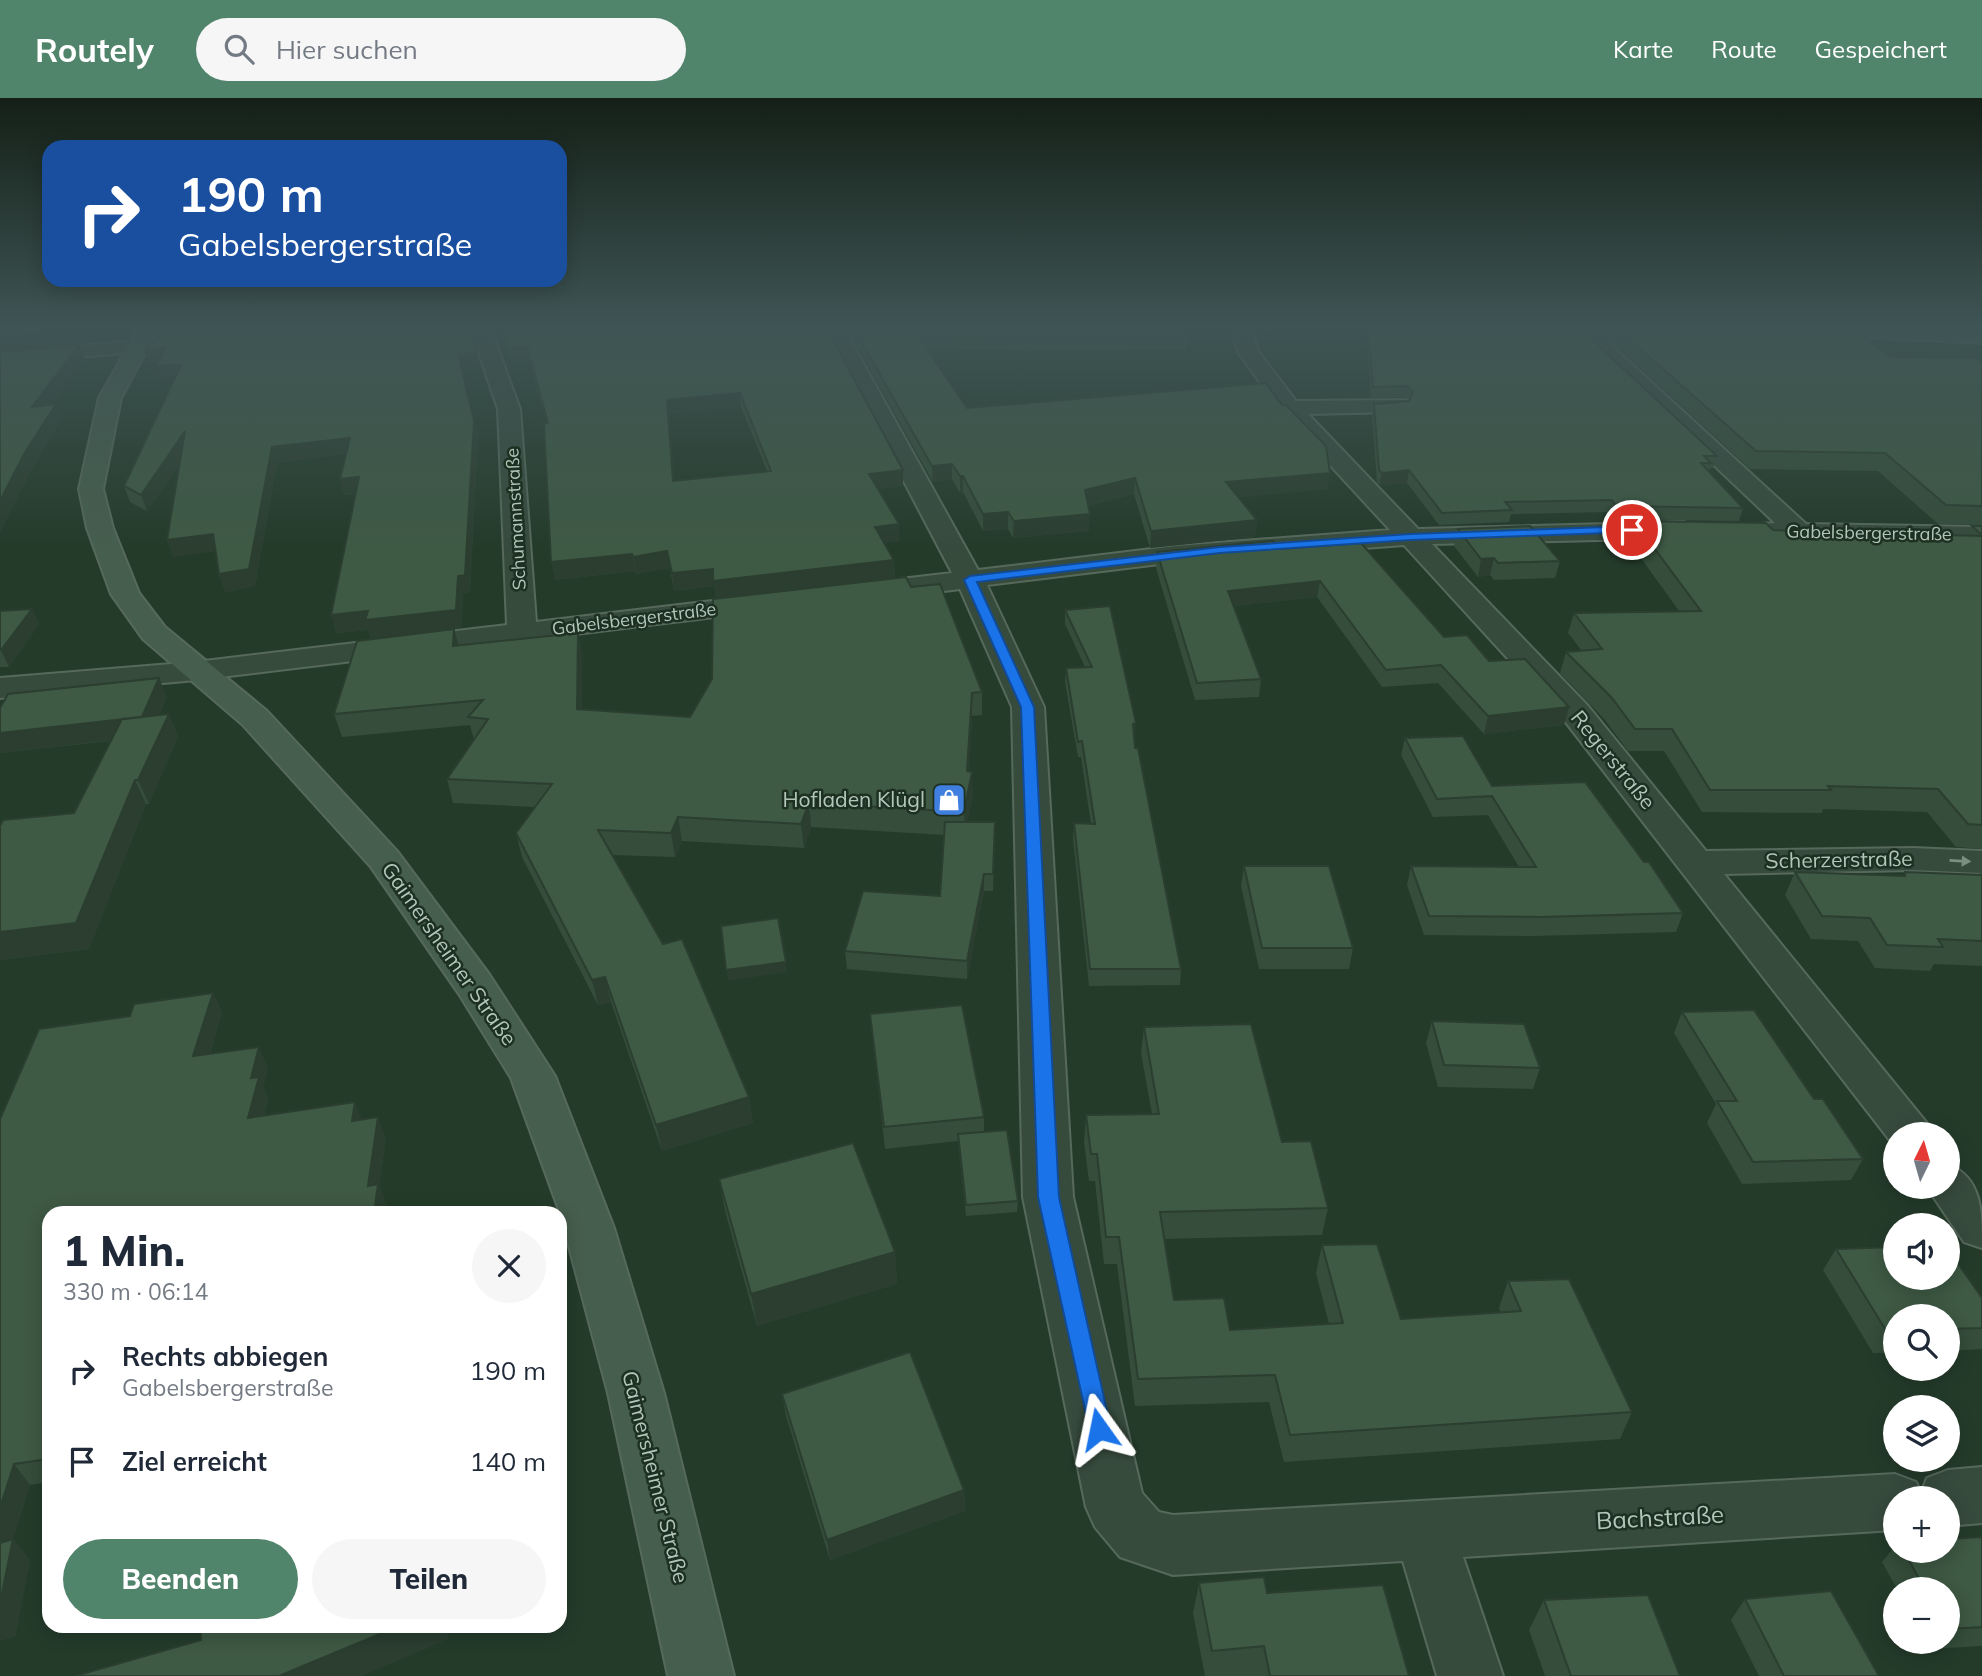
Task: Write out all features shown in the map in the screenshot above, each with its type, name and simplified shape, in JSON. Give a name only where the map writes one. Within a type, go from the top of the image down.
[{"type":"street","name":"Gaimersheimer Straße","points":[[109,401],[92,489],[100,528],[125,594],[154,633],[255,718],[384,859],[474,984],[533,1076],[589,1228],[636,1393],[701,1676]]},
{"type":"street","name":"Schumannstraße","points":[[506,401],[509,408],[522,632]]},
{"type":"street","points":[[873,401],[970,580]]},
{"type":"street","name":"Regerstraße","points":[[1284,401],[1576,713],[1900,1122]]},
{"type":"street","points":[[1658,401],[1798,531]]},
{"type":"street","points":[[1290,408],[1398,405]]},
{"type":"street","points":[[834,596],[1220,550],[1410,537],[1605,529],[1702,530]]},
{"type":"street","name":"Gabelsbergerstraße","points":[[1729,531],[1982,534]]},
{"type":"street","name":"Bachstraße","points":[[970,580],[1028,707],[1048,1197],[1116,1507],[1142,1536],[1172,1545],[1883,1503]]},
{"type":"street","name":"Gabelsbergerstraße","points":[[0,688],[197,671],[794,600]]},
{"type":"street","name":"Scherzerstraße","points":[[1696,863],[1913,859],[1982,862]]},
{"type":"street","points":[[1960,1497],[1982,1495]]},
{"type":"street","points":[[1424,1531],[1470,1676]]},
{"type":"building","points":[[0,401],[37,401],[32,407],[56,404],[24,454],[0,501]]},
{"type":"building","points":[[164,401],[469,401],[474,421],[465,575],[458,576],[456,610],[365,620],[368,611],[331,615],[359,477],[340,479],[350,438],[272,447],[249,569],[219,574],[213,534],[167,540],[185,431],[141,495],[124,486]]},
{"type":"building","points":[[542,401],[667,401],[673,481],[771,471],[743,401],[866,401],[903,470],[869,474],[899,524],[875,527],[894,560],[713,581],[713,569],[672,573],[667,551],[633,557],[632,554],[551,562],[544,423],[548,423]]},
{"type":"building","points":[[895,401],[962,401],[967,408],[1055,401],[1279,401],[1326,446],[1330,473],[1226,482],[1257,520],[1151,531],[1135,478],[1085,490],[1090,514],[1014,521],[1008,512],[983,514],[963,476],[960,476],[952,464],[932,466]]},
{"type":"building","points":[[1409,401],[1658,401],[1717,456],[1704,456],[1711,463],[1701,463],[1743,508],[1616,506],[1612,500],[1505,502],[1512,510],[1442,513],[1409,470],[1382,473],[1379,470],[1374,404]]},
{"type":"building","points":[[1699,401],[1982,401],[1982,506],[1946,505],[1885,453],[1756,451]]},
{"type":"building","points":[[1634,521],[1766,523],[1773,530],[1982,536],[1982,825],[1968,824],[1938,789],[1828,786],[1831,790],[1710,790],[1672,729],[1635,729],[1612,698],[1566,652],[1602,649],[1574,613],[1701,611]]},
{"type":"building","points":[[1530,526],[1560,561],[1498,563],[1494,558],[1481,559],[1458,529]]},
{"type":"building","points":[[1972,526],[1982,526],[1982,535]]},
{"type":"building","points":[[1273,541],[1280,549],[1361,543],[1444,637],[1467,635],[1489,661],[1525,659],[1569,707],[1488,716],[1441,665],[1386,670],[1320,581],[1228,591],[1261,679],[1197,683],[1157,552]]},
{"type":"building","points":[[906,577],[911,587],[940,584],[982,692],[972,693],[967,771],[972,772],[964,812],[809,803],[801,824],[678,817],[671,833],[598,830],[663,944],[682,939],[749,1097],[656,1125],[605,977],[592,980],[516,833],[552,784],[447,779],[488,719],[468,717],[483,700],[334,714],[357,641],[454,629],[453,646],[578,633],[577,709],[690,717],[712,679],[713,599]]},
{"type":"building","points":[[1110,606],[1136,723],[1133,724],[1135,748],[1138,748],[1181,969],[1090,969],[1074,823],[1095,824],[1082,741],[1078,742],[1066,668],[1092,667],[1065,610]]},
{"type":"building","points":[[32,609],[1,650],[0,650],[0,611]]},
{"type":"building","points":[[159,678],[142,717],[0,733],[0,708],[8,694]]},
{"type":"building","points":[[169,714],[138,780],[135,780],[76,923],[0,932],[0,826],[3,820],[74,813],[122,719]]},
{"type":"building","points":[[1463,736],[1492,786],[1585,782],[1644,862],[1649,862],[1683,913],[1541,917],[1429,916],[1411,866],[1536,867],[1492,796],[1437,799],[1405,738]]},
{"type":"building","points":[[945,822],[995,822],[993,874],[984,874],[967,961],[845,951],[863,891],[940,896]]},
{"type":"building","points":[[1244,866],[1329,866],[1353,948],[1262,948]]},
{"type":"building","points":[[1795,872],[1905,876],[1905,872],[1982,875],[1982,941],[1938,939],[1943,947],[1887,945],[1870,918],[1822,916]]},
{"type":"building","points":[[778,918],[786,962],[726,970],[721,926]]},
{"type":"building","points":[[213,993],[193,1056],[259,1047],[251,1078],[259,1077],[248,1118],[355,1102],[352,1121],[378,1117],[368,1186],[378,1184],[375,1206],[42,1206],[42,1460],[14,1464],[0,1508],[0,1119],[39,1029],[130,1016],[134,1004]]},
{"type":"building","points":[[962,1005],[984,1117],[884,1127],[870,1014]]},
{"type":"building","points":[[1754,1010],[1814,1099],[1823,1099],[1863,1159],[1753,1162],[1717,1101],[1737,1101],[1682,1012]]},
{"type":"building","points":[[1432,1021],[1524,1024],[1540,1068],[1444,1065]]},
{"type":"building","points":[[1251,1024],[1282,1142],[1311,1141],[1328,1208],[1160,1212],[1174,1300],[1224,1298],[1230,1330],[1343,1323],[1322,1245],[1377,1244],[1401,1319],[1521,1311],[1508,1281],[1569,1279],[1632,1412],[1290,1435],[1275,1375],[1138,1379],[1119,1237],[1106,1237],[1097,1154],[1091,1154],[1086,1115],[1159,1114],[1144,1027]]},
{"type":"building","points":[[1007,1130],[1018,1201],[966,1205],[958,1134]]},
{"type":"building","points":[[853,1143],[895,1252],[751,1294],[719,1179]]},
{"type":"building","points":[[1883,1247],[1883,1290],[1960,1290],[1960,1266],[1982,1298],[1982,1328],[1960,1329],[1960,1304],[1883,1304],[1883,1325],[1836,1249]]},
{"type":"building","points":[[910,1352],[964,1490],[827,1540],[782,1394]]},
{"type":"building","points":[[1982,1537],[1982,1627],[1960,1628],[1960,1577],[1918,1577],[1910,1563],[1960,1563],[1960,1538]]},
{"type":"building","points":[[13,1539],[0,1603],[0,1543]]},
{"type":"building","points":[[1264,1577],[1267,1593],[1383,1585],[1409,1676],[1270,1676],[1264,1646],[1212,1651],[1199,1583]]},
{"type":"building","points":[[1831,1591],[1879,1676],[1784,1676],[1745,1599]]},
{"type":"building","points":[[1648,1595],[1680,1676],[1571,1676],[1544,1600]]},
{"type":"building","points":[[200,1633],[382,1633],[279,1676],[75,1676],[201,1640]]},
{"type":"place","name":"Hofladen Klügl","points":[[949,800]]},
{"type":"route","points":[[1099,1429],[1048,1197],[1028,707],[970,580],[1220,550],[1410,537],[1632,530]]}]
